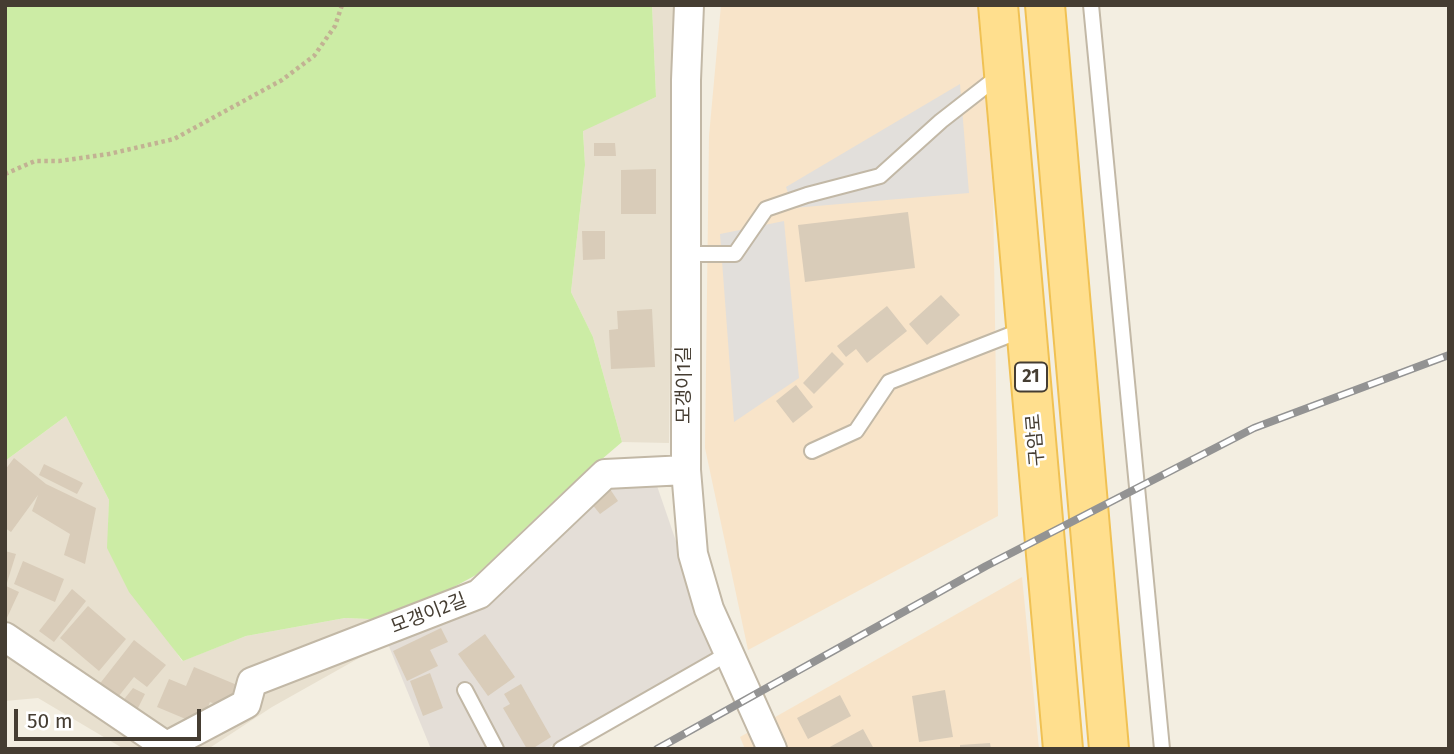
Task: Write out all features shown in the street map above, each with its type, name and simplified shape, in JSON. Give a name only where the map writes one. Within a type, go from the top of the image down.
[{"type":"main road","name":"구암로","points":[[998,5],[1063,749]]},
{"type":"main road","name":"21","points":[[1045,5],[1109,749]]},
{"type":"street","name":"모갱이1길","points":[[689,5],[686,80],[686,470],[694,554],[709,609],[772,749]]},
{"type":"street","name":"모갱이2길","points":[[163,747],[246,704],[252,682],[479,594],[605,474],[686,470]]},
{"type":"street","points":[[5,638],[163,747]]},
{"type":"lane","points":[[1091,5],[1162,749]]},
{"type":"lane","points":[[687,254],[735,254],[766,209],[880,176],[940,121],[1004,72]]},
{"type":"lane","points":[[812,451],[856,431],[889,382],[1026,328]]},
{"type":"lane","points":[[561,749],[729,653]]},
{"type":"lane","points":[[465,690],[496,749]]},
{"type":"path","points":[[5,174],[35,161],[59,161],[109,154],[174,139],[282,80],[314,55],[335,26],[342,5]]},
{"type":"shaded area","points":[[652,5],[675,5],[669,443],[622,442],[593,337],[571,292],[585,165],[583,130],[656,97]]},
{"type":"shaded area","points":[[721,5],[977,5],[993,190],[998,516],[748,650],[705,448],[709,136]]},
{"type":"shaded area","points":[[960,84],[969,193],[793,208],[786,187]]},
{"type":"shaded area","points":[[784,221],[799,378],[734,422],[720,234]]},
{"type":"shaded area","points":[[66,416],[109,500],[108,548],[182,661],[246,636],[345,618],[393,620],[377,648],[272,707],[208,749],[124,749],[38,698],[5,701],[5,461]]},
{"type":"shaded area","points":[[655,480],[714,652],[546,749],[431,749],[388,644],[613,482]]},
{"type":"shaded area","points":[[1022,577],[1039,749],[745,749],[740,737]]},
{"type":"green space","points":[[5,5],[652,5],[656,97],[583,131],[585,165],[571,292],[593,337],[622,442],[560,495],[476,575],[393,620],[345,618],[246,636],[183,661],[129,592],[107,548],[109,500],[66,416],[5,461]]},
{"type":"building","points":[[594,143],[615,143],[616,156],[594,156]]},
{"type":"building","points":[[656,169],[656,214],[621,214],[621,170]]},
{"type":"building","points":[[908,212],[915,268],[805,282],[798,225]]},
{"type":"building","points":[[582,231],[605,231],[605,259],[583,260]]},
{"type":"building","points":[[941,295],[960,315],[927,345],[909,324]]},
{"type":"building","points":[[887,306],[907,331],[867,363],[856,349],[846,357],[837,346]]},
{"type":"building","points":[[652,309],[655,367],[611,369],[609,330],[618,329],[617,311]]},
{"type":"building","points":[[832,352],[844,364],[814,394],[803,383]]},
{"type":"building","points":[[796,385],[813,407],[793,423],[776,401]]},
{"type":"building","points":[[14,458],[46,484],[96,508],[85,564],[64,555],[70,534],[32,511],[38,495],[11,532],[5,528],[5,470]]},
{"type":"building","points":[[44,464],[83,483],[77,494],[39,475]]},
{"type":"building","points":[[610,489],[618,501],[600,514],[591,503]]},
{"type":"building","points":[[5,551],[16,554],[6,586],[19,592],[5,622]]},
{"type":"building","points":[[23,561],[64,579],[55,602],[14,584]]},
{"type":"building","points":[[72,589],[86,601],[54,642],[39,631]]},
{"type":"building","points":[[88,606],[126,639],[99,671],[60,638]]},
{"type":"building","points":[[441,628],[448,642],[430,650],[438,666],[407,681],[393,651]]},
{"type":"building","points":[[485,634],[515,677],[488,696],[458,654]]},
{"type":"building","points":[[134,640],[166,665],[147,687],[134,677],[114,702],[98,686]]},
{"type":"building","points":[[194,667],[237,685],[227,709],[210,702],[200,725],[157,707],[169,679],[186,686]]},
{"type":"building","points":[[430,673],[443,708],[423,716],[410,681]]},
{"type":"building","points":[[521,684],[551,737],[532,749],[527,749],[503,708],[510,704],[504,694]]},
{"type":"building","points":[[133,688],[145,694],[134,716],[118,707]]},
{"type":"building","points":[[945,690],[953,737],[919,742],[912,696]]},
{"type":"building","points":[[840,695],[851,716],[808,739],[797,718]]},
{"type":"building","points":[[863,729],[874,749],[826,749]]},
{"type":"building","points":[[990,743],[991,749],[960,749],[960,745]]},
{"type":"railway","points":[[657,749],[986,566],[1254,428],[1449,355]]}]
